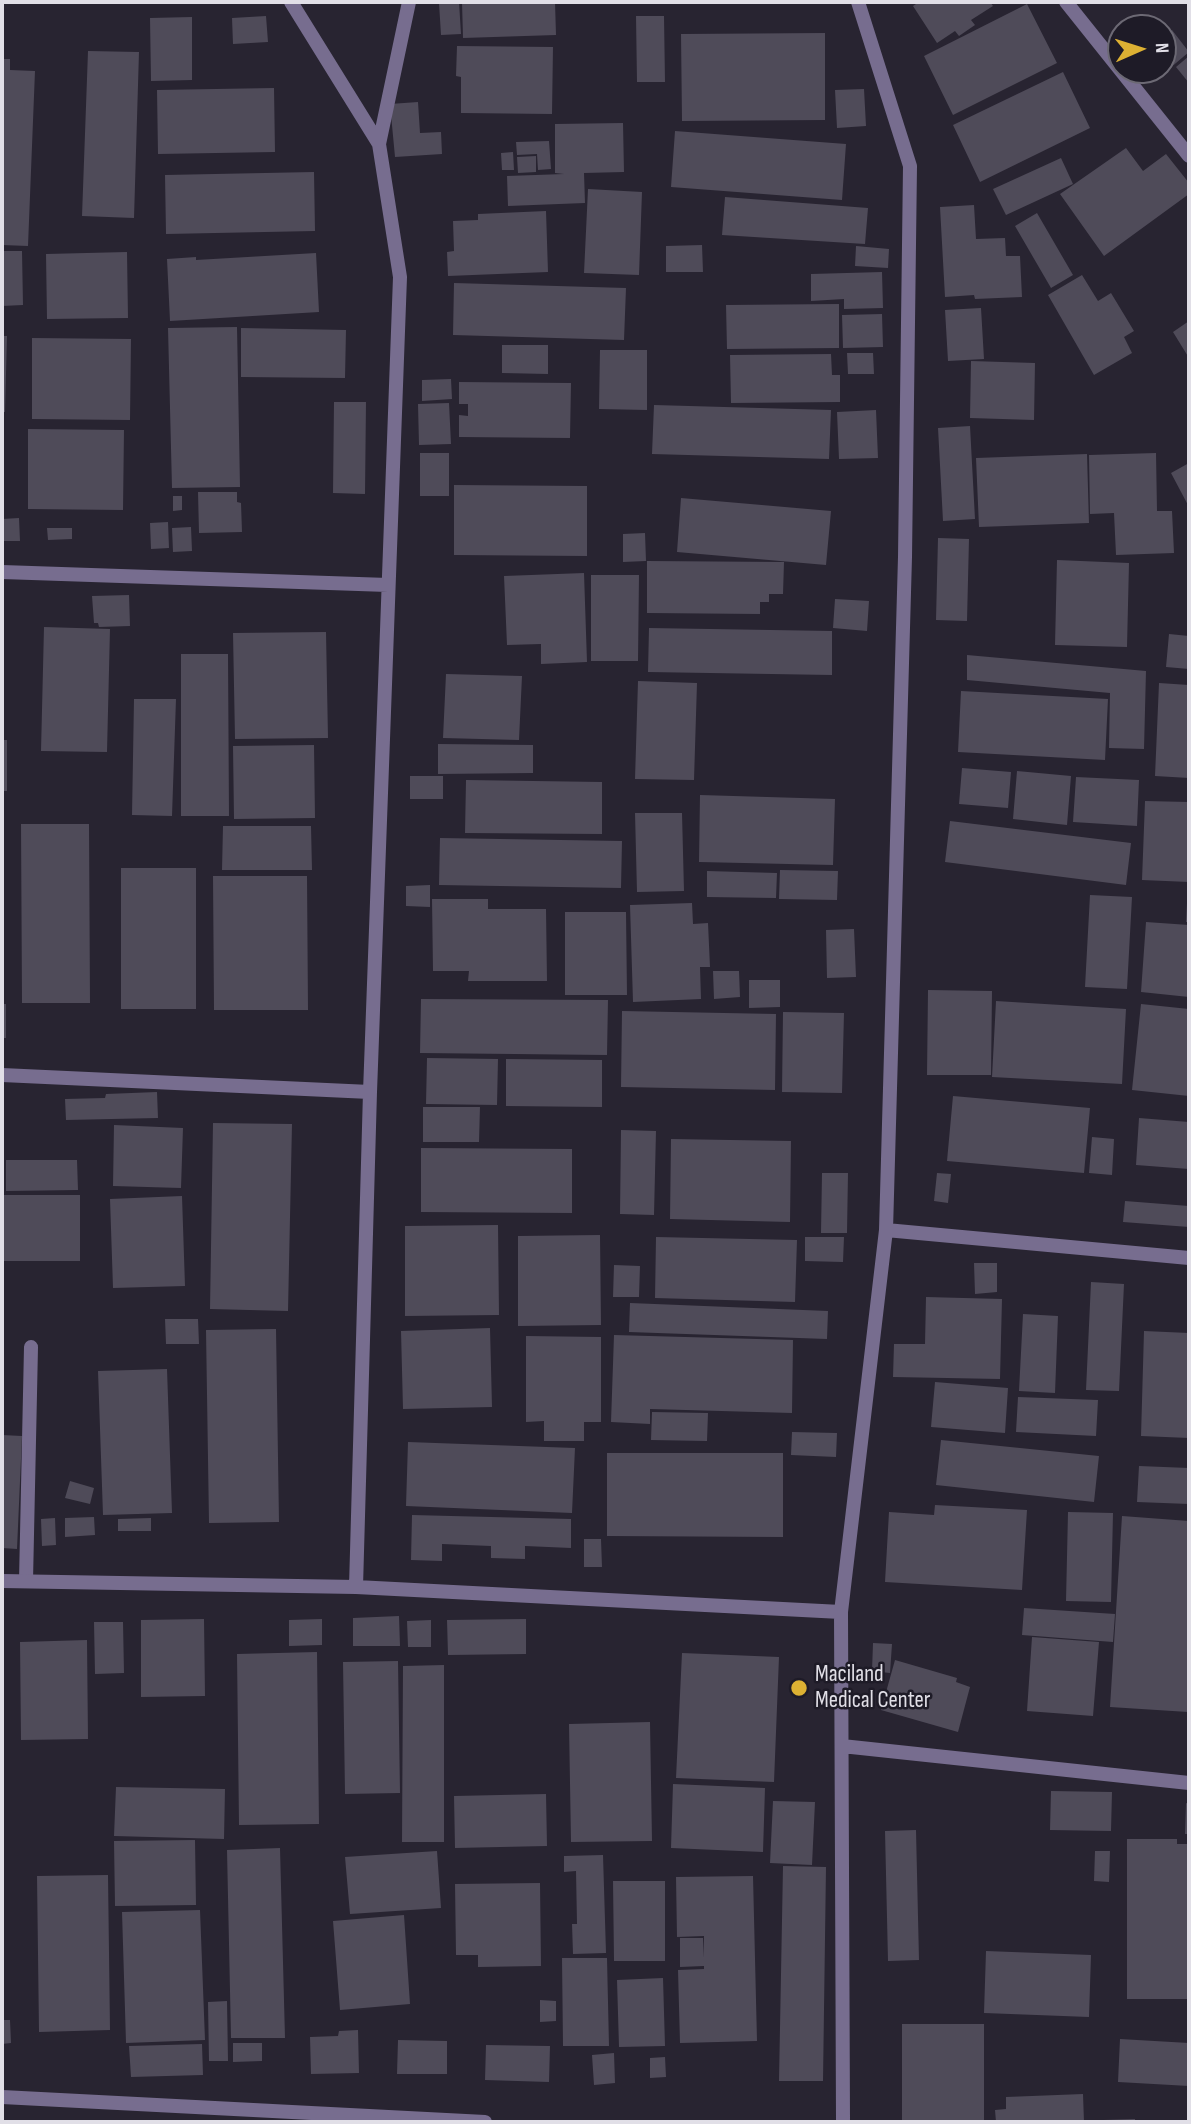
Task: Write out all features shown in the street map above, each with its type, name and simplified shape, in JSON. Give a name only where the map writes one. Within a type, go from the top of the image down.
[{"type":"street","points":[[291,2],[379,144]]},
{"type":"street","points":[[356,1587],[370,1092],[400,277],[379,144],[409,2]]},
{"type":"street","points":[[843,2122],[841,1612],[886,1230],[905,557],[910,166],[858,2]]},
{"type":"street","points":[[1066,2],[1189,156]]},
{"type":"street","points":[[2,572],[388,585]]},
{"type":"street","points":[[2,1075],[370,1092]]},
{"type":"street","points":[[886,1230],[1189,1258]]},
{"type":"street","points":[[26,1581],[31,1347]]},
{"type":"street","points":[[2,1581],[356,1587],[841,1612]]},
{"type":"street","points":[[842,1746],[1189,1783]]},
{"type":"street","points":[[2,2098],[485,2122]]},
{"type":"building","points":[[459,2],[461,34],[441,35],[439,3]]},
{"type":"building","points":[[462,2],[555,2],[556,35],[463,38]]},
{"type":"building","points":[[919,2],[990,2],[993,6],[971,20],[975,25],[959,36],[955,31],[937,43],[913,6]]},
{"type":"building","points":[[1027,4],[1057,63],[953,115],[924,56]]},
{"type":"building","points":[[266,16],[268,42],[233,44],[232,18]]},
{"type":"building","points":[[636,16],[664,16],[665,82],[637,82]]},
{"type":"building","points":[[192,17],[192,80],[151,81],[150,18]]},
{"type":"building","points":[[825,33],[825,120],[682,121],[681,34]]},
{"type":"building","points":[[1177,36],[1189,52],[1177,62]]},
{"type":"building","points":[[457,46],[553,47],[552,114],[461,113],[461,77],[456,76]]},
{"type":"building","points":[[88,51],[139,52],[134,218],[82,216]]},
{"type":"building","points":[[1189,56],[1189,83],[1177,68]]},
{"type":"building","points":[[2,59],[10,59],[10,70],[35,71],[28,246],[2,245]]},
{"type":"building","points":[[1063,72],[1090,128],[980,182],[953,125]]},
{"type":"building","points":[[274,88],[275,152],[158,154],[157,90]]},
{"type":"building","points":[[864,89],[866,126],[837,128],[835,90]]},
{"type":"building","points":[[418,102],[420,133],[441,132],[442,154],[395,157],[390,104]]},
{"type":"building","points":[[623,123],[624,172],[584,173],[585,203],[508,206],[507,176],[564,174],[555,173],[555,124]]},
{"type":"building","points":[[675,131],[846,144],[842,200],[671,187]]},
{"type":"building","points":[[549,141],[551,169],[538,170],[537,154],[517,155],[516,142]]},
{"type":"building","points":[[1126,148],[1143,171],[1166,154],[1189,183],[1189,194],[1104,256],[1060,194]]},
{"type":"building","points":[[513,152],[514,170],[502,170],[501,153]]},
{"type":"building","points":[[536,156],[536,172],[518,173],[517,157]]},
{"type":"building","points":[[1061,158],[1073,184],[1006,215],[993,189]]},
{"type":"building","points":[[314,172],[315,231],[166,234],[165,175]]},
{"type":"building","points":[[588,189],[642,192],[639,275],[584,273]]},
{"type":"building","points":[[725,197],[868,208],[865,244],[722,235]]},
{"type":"building","points":[[974,205],[976,239],[1005,238],[1006,256],[1020,256],[1022,297],[945,297],[940,207]]},
{"type":"building","points":[[546,211],[548,272],[448,276],[447,252],[454,251],[453,221],[478,220],[478,214]]},
{"type":"building","points":[[1037,213],[1073,275],[1051,288],[1015,226]]},
{"type":"building","points":[[702,245],[703,272],[666,272],[666,246]]},
{"type":"building","points":[[856,246],[889,249],[888,268],[855,266]]},
{"type":"building","points":[[2,251],[22,251],[23,305],[2,306]]},
{"type":"building","points":[[127,252],[128,318],[47,319],[46,254]]},
{"type":"building","points":[[316,253],[319,312],[170,321],[167,259],[196,257],[196,260]]},
{"type":"building","points":[[882,272],[883,308],[844,309],[844,299],[811,301],[811,274]]},
{"type":"building","points":[[1082,275],[1098,301],[1111,293],[1134,331],[1124,337],[1132,353],[1094,375],[1048,295]]},
{"type":"building","points":[[454,283],[626,288],[624,340],[453,335]]},
{"type":"building","points":[[839,304],[839,348],[727,349],[726,305]]},
{"type":"building","points":[[981,308],[984,359],[948,361],[945,310]]},
{"type":"building","points":[[882,314],[883,347],[843,348],[842,315]]},
{"type":"building","points":[[1189,321],[1189,358],[1173,332]]},
{"type":"building","points":[[237,327],[240,487],[172,488],[168,328]]},
{"type":"building","points":[[241,328],[346,330],[345,378],[241,377]]},
{"type":"building","points":[[2,336],[7,336],[5,412],[2,412]]},
{"type":"building","points":[[32,338],[131,339],[130,420],[32,419]]},
{"type":"building","points":[[502,345],[548,345],[548,374],[502,373]]},
{"type":"building","points":[[600,350],[647,350],[647,410],[599,409]]},
{"type":"building","points":[[847,353],[873,353],[874,374],[848,374]]},
{"type":"building","points":[[831,354],[832,375],[840,375],[840,402],[731,403],[730,355]]},
{"type":"building","points":[[971,361],[1035,363],[1034,420],[970,418]]},
{"type":"building","points":[[451,379],[452,399],[422,401],[422,380]]},
{"type":"building","points":[[459,382],[571,383],[570,438],[459,437],[459,415],[468,416],[468,404],[459,404]]},
{"type":"building","points":[[334,402],[366,402],[365,494],[333,493]]},
{"type":"building","points":[[449,403],[451,444],[419,445],[418,404]]},
{"type":"building","points":[[654,405],[831,410],[829,459],[652,454]]},
{"type":"building","points":[[876,410],[878,458],[839,459],[837,412]]},
{"type":"building","points":[[970,426],[975,519],[943,521],[938,428]]},
{"type":"building","points":[[28,429],[124,430],[123,510],[28,509]]},
{"type":"building","points":[[420,453],[449,453],[449,496],[420,496]]},
{"type":"building","points":[[1156,453],[1157,511],[1172,511],[1174,553],[1116,555],[1114,513],[1090,514],[1089,455]]},
{"type":"building","points":[[1087,454],[1089,523],[979,527],[976,458]]},
{"type":"building","points":[[1189,463],[1189,507],[1171,473]]},
{"type":"building","points":[[454,485],[587,486],[587,556],[454,555]]},
{"type":"building","points":[[198,492],[237,492],[237,502],[241,503],[242,532],[199,533]]},
{"type":"building","points":[[173,496],[182,496],[182,510],[173,511]]},
{"type":"building","points":[[681,498],[831,511],[826,565],[677,552]]},
{"type":"building","points":[[19,518],[20,541],[2,541],[2,519]]},
{"type":"building","points":[[168,522],[169,548],[151,549],[150,523]]},
{"type":"building","points":[[191,527],[192,551],[173,552],[172,528]]},
{"type":"building","points":[[47,528],[72,528],[72,539],[48,540]]},
{"type":"building","points":[[645,533],[646,561],[623,562],[623,534]]},
{"type":"building","points":[[938,538],[969,539],[967,621],[936,620]]},
{"type":"building","points":[[1057,560],[1129,563],[1127,647],[1055,645]]},
{"type":"building","points":[[647,561],[784,562],[783,594],[769,594],[769,602],[760,602],[760,614],[647,613]]},
{"type":"building","points":[[584,573],[587,662],[541,664],[541,644],[507,645],[504,576]]},
{"type":"building","points":[[591,575],[639,575],[638,661],[591,661]]},
{"type":"building","points":[[129,595],[130,626],[99,627],[98,623],[94,623],[92,596]]},
{"type":"building","points":[[835,599],[869,601],[867,631],[833,628]]},
{"type":"building","points":[[44,627],[110,629],[107,752],[41,751]]},
{"type":"building","points":[[649,628],[832,631],[832,675],[648,672]]},
{"type":"building","points":[[326,632],[328,738],[235,739],[233,633]]},
{"type":"building","points":[[1169,634],[1189,636],[1189,669],[1166,667]]},
{"type":"building","points":[[181,654],[228,654],[229,816],[181,816]]},
{"type":"building","points":[[967,655],[1146,671],[1144,749],[1109,748],[1110,693],[967,680]]},
{"type":"building","points":[[446,674],[522,676],[519,740],[443,738]]},
{"type":"building","points":[[638,681],[697,683],[694,780],[635,779]]},
{"type":"building","points":[[1159,683],[1189,685],[1189,778],[1155,776]]},
{"type":"building","points":[[961,691],[1108,699],[1105,760],[958,752]]},
{"type":"building","points":[[134,699],[176,699],[172,816],[132,815]]},
{"type":"building","points":[[2,740],[7,740],[7,791],[2,791]]},
{"type":"building","points":[[438,744],[533,745],[533,773],[438,774]]},
{"type":"building","points":[[314,745],[315,818],[234,819],[233,746]]},
{"type":"building","points":[[962,768],[1011,772],[1008,808],[959,804]]},
{"type":"building","points":[[1017,771],[1071,776],[1067,825],[1013,819]]},
{"type":"building","points":[[410,776],[443,776],[443,799],[410,799]]},
{"type":"building","points":[[1076,777],[1139,780],[1137,826],[1073,822]]},
{"type":"building","points":[[466,780],[602,782],[602,834],[465,833]]},
{"type":"building","points":[[700,795],[835,799],[833,865],[699,862]]},
{"type":"building","points":[[1145,801],[1189,802],[1189,882],[1142,880]]},
{"type":"building","points":[[635,813],[682,813],[684,891],[637,892]]},
{"type":"building","points":[[950,821],[1131,843],[1126,885],[945,862]]},
{"type":"building","points":[[21,824],[89,824],[90,1003],[22,1003]]},
{"type":"building","points":[[223,826],[311,826],[312,870],[222,870]]},
{"type":"building","points":[[440,838],[622,841],[621,888],[439,885]]},
{"type":"building","points":[[121,868],[196,868],[196,1009],[121,1009]]},
{"type":"building","points":[[780,870],[838,871],[837,900],[779,899]]},
{"type":"building","points":[[707,871],[777,873],[776,898],[707,897]]},
{"type":"building","points":[[213,876],[307,876],[308,1010],[214,1010]]},
{"type":"building","points":[[430,885],[430,907],[406,906],[406,886]]},
{"type":"building","points":[[1090,895],[1132,897],[1127,989],[1085,987]]},
{"type":"building","points":[[432,899],[488,899],[488,909],[546,909],[547,981],[468,981],[469,971],[433,971]]},
{"type":"building","points":[[692,903],[693,924],[708,923],[710,967],[700,967],[701,999],[633,1002],[630,905]]},
{"type":"building","points":[[1189,903],[1189,922],[1186,922]]},
{"type":"building","points":[[565,912],[626,912],[627,995],[565,995]]},
{"type":"building","points":[[1146,922],[1189,925],[1189,997],[1141,992]]},
{"type":"building","points":[[854,929],[856,977],[827,978],[826,930]]},
{"type":"building","points":[[713,971],[739,971],[740,997],[714,999]]},
{"type":"building","points":[[749,980],[780,980],[780,1007],[749,1008]]},
{"type":"building","points":[[928,990],[992,991],[991,1075],[927,1075]]},
{"type":"building","points":[[421,999],[608,1000],[607,1055],[420,1053]]},
{"type":"building","points":[[996,1001],[1126,1009],[1122,1084],[992,1077]]},
{"type":"building","points":[[2,1004],[6,1004],[6,1038],[2,1038]]},
{"type":"building","points":[[1141,1004],[1189,1009],[1189,1096],[1132,1090]]},
{"type":"building","points":[[622,1011],[776,1014],[775,1090],[621,1087]]},
{"type":"building","points":[[783,1012],[844,1013],[842,1093],[782,1092]]},
{"type":"building","points":[[427,1058],[498,1059],[497,1105],[426,1104]]},
{"type":"building","points":[[506,1059],[602,1060],[602,1107],[506,1106]]},
{"type":"building","points":[[157,1092],[158,1118],[66,1120],[65,1099]]},
{"type":"building","points":[[953,1096],[1090,1108],[1084,1173],[947,1161]]},
{"type":"building","points":[[423,1107],[480,1107],[479,1142],[423,1142]]},
{"type":"building","points":[[1139,1118],[1189,1122],[1189,1169],[1136,1165]]},
{"type":"building","points":[[213,1123],[292,1124],[288,1311],[210,1309]]},
{"type":"building","points":[[114,1125],[183,1128],[181,1188],[113,1186]]},
{"type":"building","points":[[621,1130],[656,1131],[654,1215],[620,1214]]},
{"type":"building","points":[[1092,1137],[1114,1139],[1112,1175],[1089,1173]]},
{"type":"building","points":[[671,1139],[791,1141],[790,1222],[670,1219]]},
{"type":"building","points":[[421,1148],[572,1149],[572,1213],[421,1212]]},
{"type":"building","points":[[6,1160],[77,1160],[78,1190],[6,1191]]},
{"type":"building","points":[[822,1173],[848,1173],[847,1233],[821,1233]]},
{"type":"building","points":[[937,1173],[951,1174],[948,1203],[934,1201]]},
{"type":"building","points":[[2,1195],[80,1195],[80,1261],[2,1261]]},
{"type":"building","points":[[182,1196],[185,1286],[113,1288],[110,1199]]},
{"type":"building","points":[[1125,1201],[1189,1206],[1189,1227],[1123,1222]]},
{"type":"building","points":[[498,1225],[499,1315],[405,1316],[405,1226]]},
{"type":"building","points":[[600,1235],[601,1325],[518,1326],[518,1236]]},
{"type":"building","points":[[656,1237],[797,1240],[795,1302],[655,1298]]},
{"type":"building","points":[[805,1237],[844,1237],[843,1262],[805,1261]]},
{"type":"building","points":[[974,1263],[997,1263],[997,1292],[975,1294]]},
{"type":"building","points":[[614,1265],[640,1266],[639,1297],[613,1297]]},
{"type":"building","points":[[1091,1282],[1124,1284],[1119,1391],[1086,1390]]},
{"type":"building","points":[[926,1297],[1002,1299],[1000,1379],[893,1377],[894,1344],[925,1344]]},
{"type":"building","points":[[630,1303],[828,1311],[827,1339],[629,1332]]},
{"type":"building","points":[[1023,1314],[1058,1316],[1055,1393],[1019,1391]]},
{"type":"building","points":[[165,1319],[198,1319],[199,1344],[166,1344]]},
{"type":"building","points":[[490,1328],[492,1407],[403,1409],[401,1331]]},
{"type":"building","points":[[276,1329],[279,1522],[209,1523],[206,1330]]},
{"type":"building","points":[[1144,1331],[1189,1333],[1189,1438],[1141,1436]]},
{"type":"building","points":[[614,1335],[793,1340],[792,1413],[650,1409],[650,1424],[611,1422]]},
{"type":"building","points":[[526,1336],[601,1337],[601,1422],[584,1422],[584,1441],[544,1441],[544,1421],[526,1422]]},
{"type":"building","points":[[167,1369],[172,1513],[103,1515],[98,1371]]},
{"type":"building","points":[[935,1382],[1008,1388],[1005,1433],[931,1427]]},
{"type":"building","points":[[1018,1397],[1098,1400],[1096,1436],[1016,1432]]},
{"type":"building","points":[[652,1412],[708,1413],[707,1441],[651,1440]]},
{"type":"building","points":[[792,1432],[837,1433],[836,1457],[791,1455]]},
{"type":"building","points":[[2,1435],[22,1436],[17,1549],[2,1548]]},
{"type":"building","points":[[941,1440],[1099,1456],[1094,1502],[936,1485]]},
{"type":"building","points":[[408,1442],[575,1448],[572,1513],[406,1506]]},
{"type":"building","points":[[607,1453],[783,1453],[783,1537],[607,1536]]},
{"type":"building","points":[[1139,1466],[1189,1468],[1189,1504],[1137,1502]]},
{"type":"building","points":[[70,1481],[94,1488],[90,1504],[65,1498]]},
{"type":"building","points":[[935,1505],[1027,1510],[1022,1590],[885,1582],[889,1512],[934,1515]]},
{"type":"building","points":[[1068,1512],[1113,1513],[1111,1602],[1066,1601]]},
{"type":"building","points":[[412,1515],[571,1519],[571,1548],[525,1546],[525,1559],[491,1558],[491,1546],[442,1544],[442,1561],[411,1560]]},
{"type":"building","points":[[1122,1516],[1189,1521],[1188,1712],[1110,1707]]},
{"type":"building","points":[[94,1517],[95,1535],[65,1537],[65,1518]]},
{"type":"building","points":[[55,1518],[56,1545],[42,1546],[41,1519]]},
{"type":"building","points":[[151,1518],[151,1531],[118,1531],[118,1519]]},
{"type":"building","points":[[584,1539],[601,1539],[602,1567],[584,1567]]},
{"type":"building","points":[[1024,1608],[1115,1614],[1113,1642],[1022,1635]]},
{"type":"building","points":[[399,1616],[400,1646],[353,1646],[353,1618]]},
{"type":"building","points":[[204,1619],[205,1696],[141,1697],[141,1620]]},
{"type":"building","points":[[322,1619],[322,1645],[289,1646],[289,1620]]},
{"type":"building","points":[[526,1619],[526,1654],[448,1655],[447,1620]]},
{"type":"building","points":[[431,1620],[431,1647],[408,1647],[407,1621]]},
{"type":"building","points":[[94,1622],[123,1622],[124,1673],[95,1674]]},
{"type":"building","points":[[1032,1637],[1099,1642],[1093,1716],[1027,1711]]},
{"type":"building","points":[[87,1640],[88,1739],[21,1740],[20,1642]]},
{"type":"building","points":[[873,1643],[892,1644],[890,1673],[872,1671]]},
{"type":"building","points":[[317,1652],[319,1824],[239,1825],[237,1654]]},
{"type":"building","points":[[682,1653],[779,1657],[774,1782],[676,1778]]},
{"type":"building","points":[[895,1660],[957,1678],[956,1682],[970,1687],[958,1732],[881,1710]]},
{"type":"building","points":[[398,1661],[400,1793],[345,1794],[343,1662]]},
{"type":"building","points":[[444,1665],[444,1842],[402,1842],[403,1666]]},
{"type":"building","points":[[650,1722],[652,1841],[571,1842],[569,1724]]},
{"type":"building","points":[[673,1784],[765,1788],[763,1852],[671,1848]]},
{"type":"building","points":[[116,1787],[225,1789],[224,1839],[114,1836]]},
{"type":"building","points":[[1051,1791],[1112,1792],[1111,1831],[1050,1830]]},
{"type":"building","points":[[546,1794],[547,1846],[455,1848],[454,1796]]},
{"type":"building","points":[[773,1801],[815,1802],[812,1865],[770,1863]]},
{"type":"building","points":[[1186,1803],[1189,1804],[1189,1834],[1185,1834]]},
{"type":"building","points":[[916,1830],[919,1960],[888,1961],[885,1831]]},
{"type":"building","points":[[1127,1839],[1177,1839],[1177,1844],[1189,1844],[1189,1999],[1127,1999]]},
{"type":"building","points":[[195,1840],[196,1905],[115,1906],[114,1841]]},
{"type":"building","points":[[280,1848],[285,2038],[231,2038],[227,1850]]},
{"type":"building","points":[[437,1851],[441,1908],[350,1914],[345,1857]]},
{"type":"building","points":[[1095,1851],[1110,1851],[1109,1882],[1094,1881]]},
{"type":"building","points":[[603,1855],[606,1953],[573,1954],[572,1924],[577,1924],[576,1871],[564,1872],[564,1856]]},
{"type":"building","points":[[783,1866],[826,1867],[823,2081],[779,2081]]},
{"type":"building","points":[[108,1875],[110,2030],[39,2032],[37,1876]]},
{"type":"building","points":[[753,1876],[757,2041],[680,2043],[678,1970],[704,1969],[704,1966],[680,1967],[680,1938],[703,1938],[704,1958],[704,1936],[677,1937],[676,1877]]},
{"type":"building","points":[[613,1881],[665,1881],[665,1961],[614,1961]]},
{"type":"building","points":[[540,1883],[541,1966],[478,1967],[478,1955],[456,1955],[455,1884]]},
{"type":"building","points":[[200,1910],[205,2040],[126,2043],[122,1912]]},
{"type":"building","points":[[404,1915],[410,2004],[340,2010],[333,1921]]},
{"type":"building","points":[[986,1951],[1091,1955],[1089,2017],[984,2013]]},
{"type":"building","points":[[562,1958],[607,1958],[609,2046],[563,2046]]},
{"type":"building","points":[[663,1978],[665,2046],[619,2047],[617,1980]]},
{"type":"building","points":[[540,2000],[556,2001],[556,2021],[540,2022]]},
{"type":"building","points":[[227,2001],[228,2061],[209,2061],[208,2002]]},
{"type":"building","points":[[2,2020],[10,2020],[11,2043],[2,2044]]},
{"type":"building","points":[[902,2024],[984,2024],[984,2122],[902,2122]]},
{"type":"building","points":[[358,2030],[359,2073],[311,2074],[310,2037],[338,2036],[339,2031]]},
{"type":"building","points":[[1120,2039],[1189,2043],[1189,2086],[1118,2082]]},
{"type":"building","points":[[398,2040],[447,2041],[447,2074],[397,2074]]},
{"type":"building","points":[[233,2043],[262,2043],[262,2061],[233,2062]]},
{"type":"building","points":[[202,2044],[203,2075],[131,2077],[129,2046]]},
{"type":"building","points":[[486,2045],[550,2046],[549,2082],[485,2080]]},
{"type":"building","points":[[614,2053],[615,2083],[594,2085],[592,2055]]},
{"type":"building","points":[[665,2057],[666,2077],[650,2078],[650,2058]]},
{"type":"building","points":[[1083,2094],[1084,2122],[996,2122],[995,2110],[1006,2109],[1006,2097]]},
{"type":"building","points":[[1135,2119],[1135,2122],[1103,2122],[1103,2120]]},
{"type":"place","name":"Maciland Medical Center","points":[[799,1688]]}]
